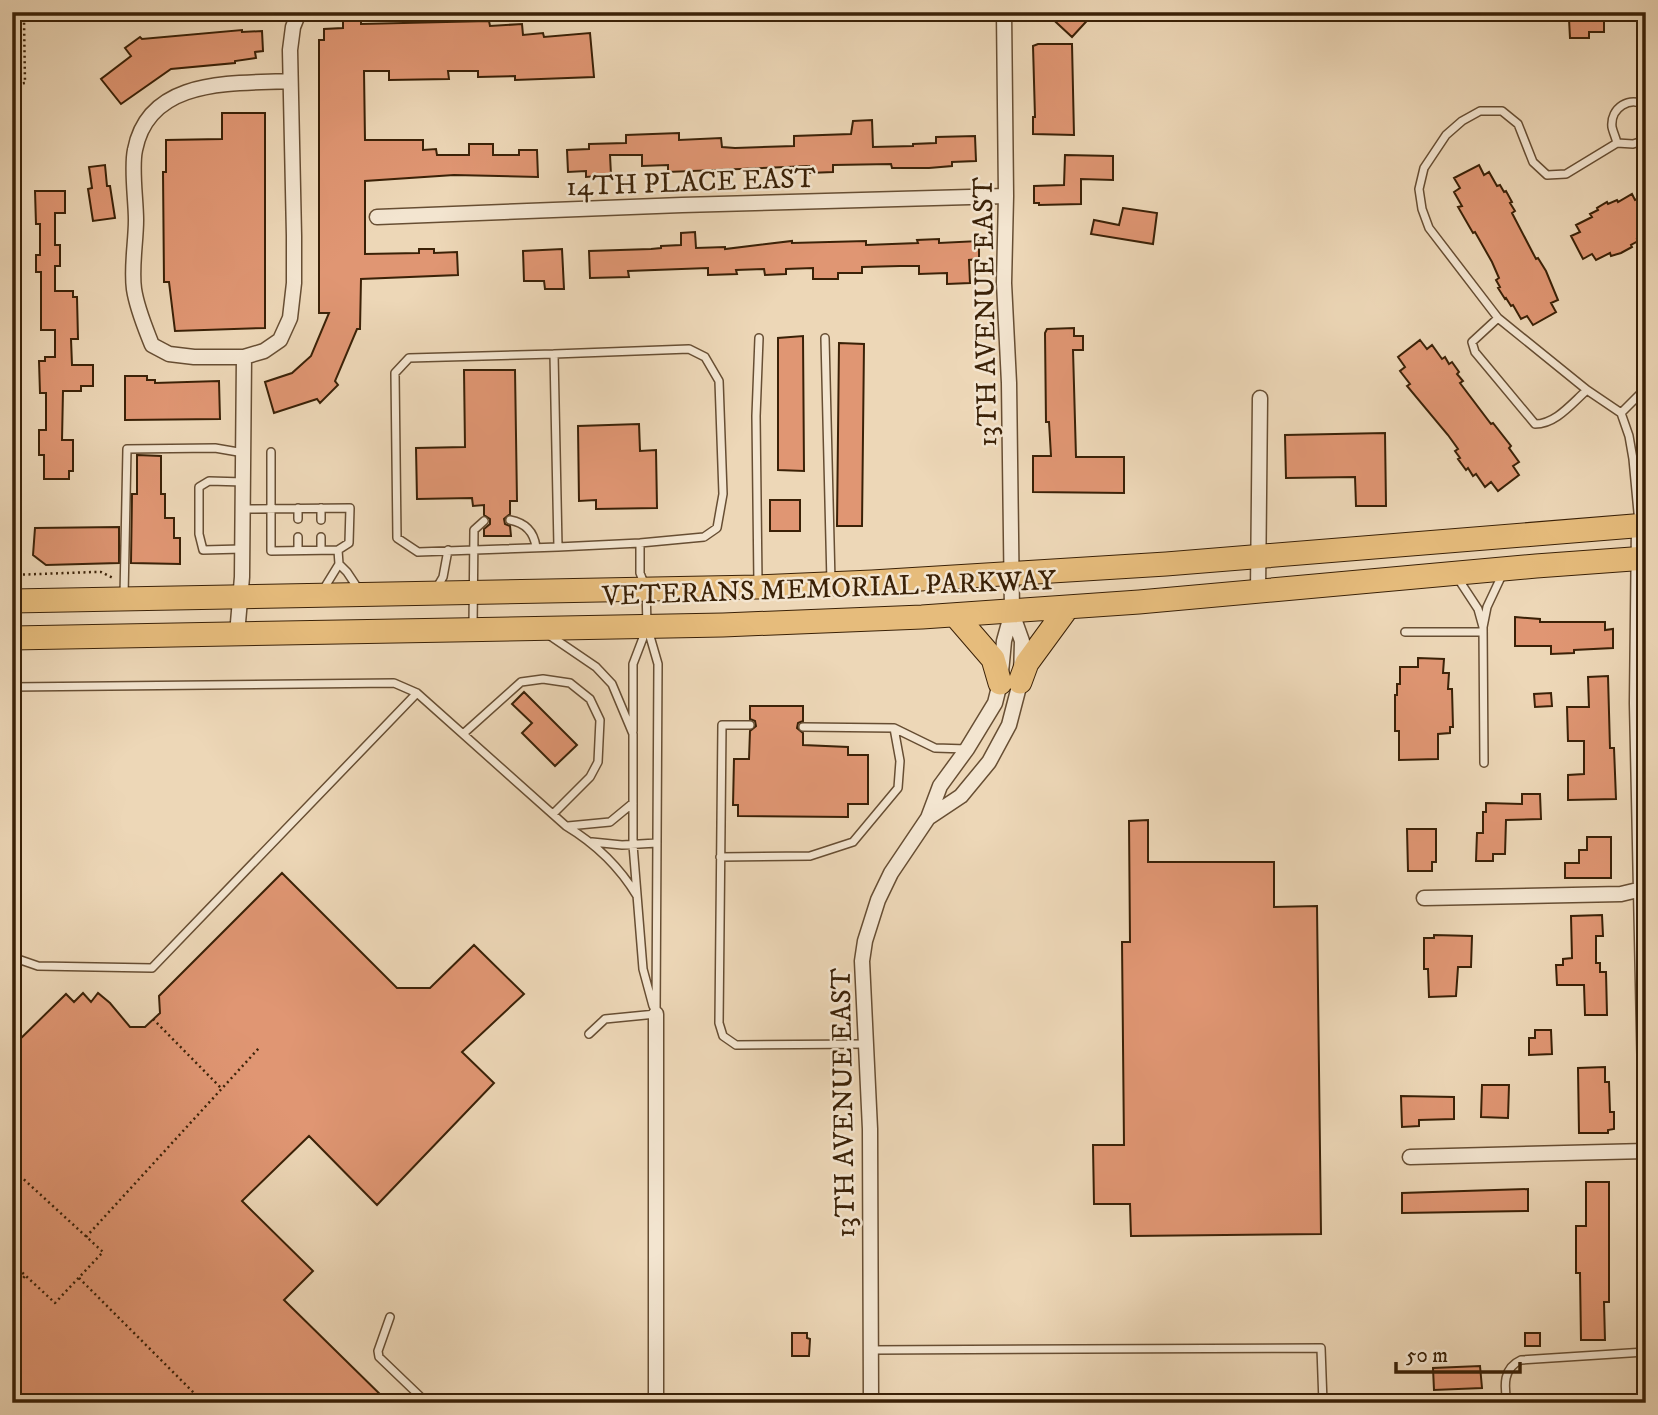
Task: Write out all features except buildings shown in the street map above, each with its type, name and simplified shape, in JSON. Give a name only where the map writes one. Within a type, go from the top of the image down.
[{"type":"main road","name":"VETERANS MEMORIAL PARKWAY","points":[[12,601],[124,589],[242,596],[831,584],[1258,557],[1642,525]]},
{"type":"main road","name":"VETERANS MEMORIAL PARKWAY","points":[[12,638],[647,626],[954,615],[1258,592],[1643,558]]},
{"type":"main road","points":[[954,615],[993,659],[1010,683],[1068,607]]},
{"type":"street","points":[[290,81],[214,85],[186,91],[164,102],[142,125],[134,152],[134,289],[142,322],[152,345],[169,354],[244,357],[264,351],[280,341],[290,318],[294,283],[294,236],[290,50],[293,27],[299,12]]},
{"type":"street","name":"13TH AVENUE EAST","points":[[928,818],[961,796],[989,762],[1009,725],[1010,683],[1004,641],[1012,612],[1009,396],[1004,283],[1004,12]]},
{"type":"street","name":"14TH PLACE EAST","points":[[377,218],[682,205],[1006,196]]},
{"type":"street","points":[[237,634],[242,596],[244,357]]},
{"type":"street","points":[[1258,592],[1260,398]]},
{"type":"street","points":[[1642,525],[1637,704],[1646,1125]]},
{"type":"street","name":"13TH AVENUE EAST","points":[[871,1403],[870,1129],[862,961],[865,941],[878,900],[891,873],[928,818],[940,786],[1010,683]]},
{"type":"street","points":[[1424,898],[1621,894],[1643,888]]},
{"type":"street","points":[[656,1014],[656,1403]]},
{"type":"street","points":[[1410,1157],[1646,1151]]},
{"type":"street","points":[[1646,1263],[1646,1403]]},
{"type":"lane","points":[[1618,143],[1612,127],[1613,114],[1629,101],[1640,102],[1646,106]]},
{"type":"lane","points":[[1642,525],[1629,436],[1621,413],[1587,390],[1498,318],[1429,228],[1419,189],[1424,168],[1446,135],[1462,121],[1480,111],[1502,111],[1518,124],[1533,162],[1547,175],[1566,174],[1618,143],[1633,144],[1646,140]]},
{"type":"lane","points":[[1498,318],[1472,342],[1475,352],[1535,425],[1545,425],[1587,390]]},
{"type":"lane","points":[[758,587],[759,338]]},
{"type":"lane","points":[[825,338],[831,584]]},
{"type":"lane","points":[[689,349],[705,357],[719,381],[723,494],[717,528],[704,537],[640,543],[418,552],[397,538],[395,373],[409,358],[689,349]]},
{"type":"lane","points":[[555,354],[558,547]]},
{"type":"lane","points":[[1621,413],[1646,388]]},
{"type":"lane","points":[[124,589],[127,449],[215,448],[244,453]]},
{"type":"lane","points":[[243,509],[270,509],[298,508],[349,508],[349,542],[338,550],[271,551],[270,509],[271,452]]},
{"type":"lane","points":[[242,549],[203,550],[199,534],[199,487],[209,481],[244,482]]},
{"type":"lane","points":[[298,508],[298,520]]},
{"type":"lane","points":[[321,508],[321,520]]},
{"type":"lane","points":[[510,520],[522,522],[535,536],[536,548]]},
{"type":"lane","points":[[472,630],[474,530],[484,521]]},
{"type":"lane","points":[[298,537],[298,550]]},
{"type":"lane","points":[[321,537],[321,550]]},
{"type":"lane","points":[[640,543],[640,573],[646,588],[647,626],[658,664],[656,1014]]},
{"type":"lane","points":[[321,594],[339,564],[338,550]]},
{"type":"lane","points":[[434,593],[443,577],[448,550]]},
{"type":"lane","points":[[339,564],[362,593]]},
{"type":"lane","points":[[1483,630],[1487,607],[1505,569]]},
{"type":"lane","points":[[1454,573],[1478,609],[1483,630],[1484,763]]},
{"type":"lane","points":[[647,626],[632,664],[633,845],[643,970],[656,1014]]},
{"type":"lane","points":[[537,627],[596,667],[611,684],[633,734]]},
{"type":"lane","points":[[1405,632],[1483,630]]},
{"type":"lane","points":[[463,734],[521,682],[543,679],[570,683],[590,699],[600,720],[598,762],[590,777],[553,814]]},
{"type":"lane","points":[[12,687],[394,683],[417,693],[566,826],[592,842],[627,879],[637,896]]},
{"type":"lane","points":[[12,957],[38,966],[152,968],[417,693]]},
{"type":"lane","points":[[750,725],[722,725],[719,1023],[723,1036],[736,1045],[866,1044]]},
{"type":"lane","points":[[803,726],[894,728],[935,748],[967,749]]},
{"type":"lane","points":[[720,857],[810,856],[853,842],[898,788],[900,761],[894,728]]},
{"type":"lane","points":[[566,826],[610,822],[633,803]]},
{"type":"lane","points":[[592,842],[605,845],[657,843]]},
{"type":"lane","points":[[589,1034],[605,1019],[656,1014]]},
{"type":"lane","points":[[390,1317],[378,1351],[379,1357],[427,1403]]},
{"type":"lane","points":[[870,1350],[1321,1348],[1323,1403]]},
{"type":"lane","points":[[1507,1403],[1506,1373],[1512,1364],[1521,1360],[1645,1352]]},
{"type":"path","points":[[12,85],[25,83],[24,19],[21,12]]},
{"type":"path","points":[[12,575],[101,572],[117,581],[124,589]]},
{"type":"path","points":[[153,1019],[223,1090]]},
{"type":"path","points":[[86,1237],[259,1048]]},
{"type":"path","points":[[12,1129],[19,1174],[103,1252],[55,1303],[12,1263]]},
{"type":"path","points":[[12,1180],[19,1174]]},
{"type":"path","points":[[12,1290],[26,1275]]},
{"type":"path","points":[[79,1278],[204,1403]]}]
